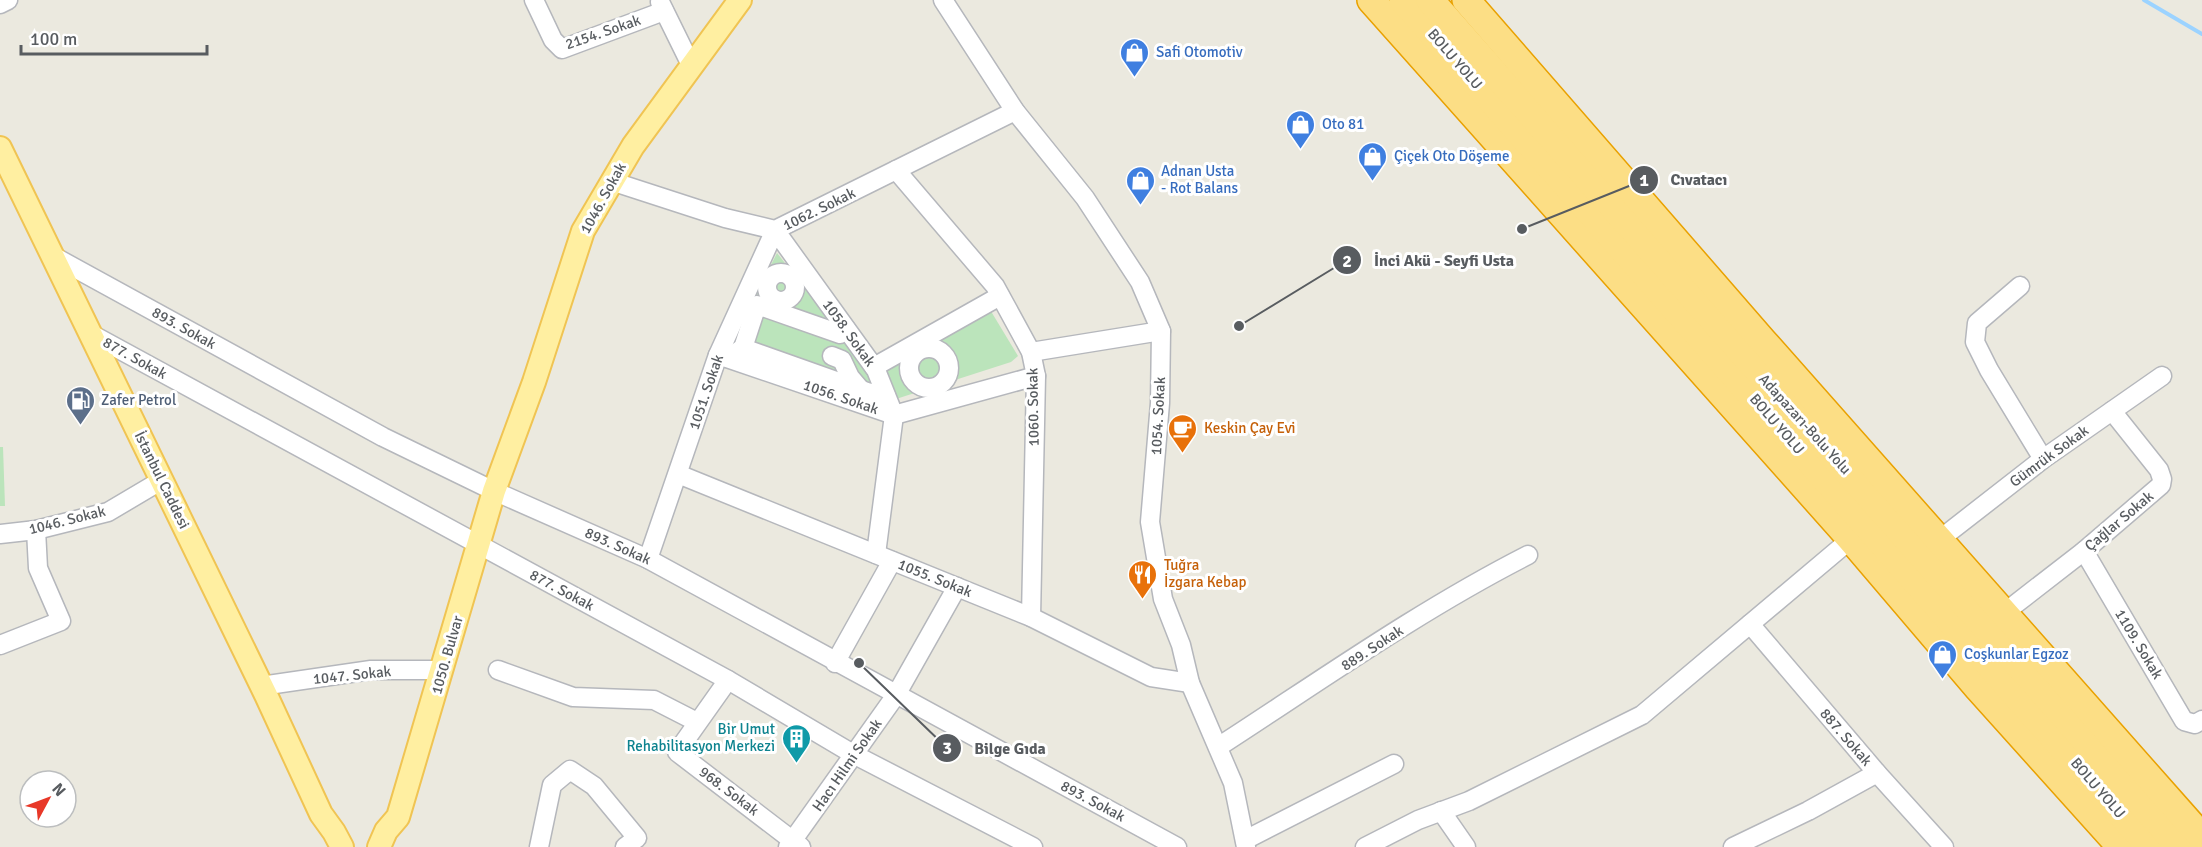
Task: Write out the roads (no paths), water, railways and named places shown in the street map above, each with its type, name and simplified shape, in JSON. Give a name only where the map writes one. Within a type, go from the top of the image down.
[{"type":"highway","points":[[1371,0],[1851,539],[1978,688],[2121,847]]},
{"type":"highway","name":"BOLU YOLU","points":[[1403,0],[2150,847]]},
{"type":"highway","name":"Adapazarı-Bolu Yolu","points":[[1430,0],[2180,847]]},
{"type":"highway","points":[[1466,0],[2202,837]]},
{"type":"main road","name":"1046. Sokak","points":[[494,491],[534,382],[584,231],[633,146],[740,0]]},
{"type":"main road","name":"İstanbul Caddesi","points":[[0,148],[321,814],[342,847]]},
{"type":"main road","name":"1050. Bulvar","points":[[398,817],[494,491]]},
{"type":"main road","name":"İstanbul Caddesi","points":[[321,814],[327,847]]},
{"type":"main road","points":[[379,847],[386,831],[398,817]]},
{"type":"main road","points":[[396,847],[400,835],[398,817]]},
{"type":"street","points":[[0,4],[8,0]]},
{"type":"street","name":"2154. Sokak","points":[[534,0],[553,39],[562,50],[662,6]]},
{"type":"street","name":"1054. Sokak","points":[[943,0],[1015,111],[1085,198],[1122,254],[1140,282],[1161,331],[1160,403],[1150,522],[1163,598],[1180,645],[1190,683],[1233,783],[1246,843]]},
{"type":"street","points":[[662,6],[692,67]]},
{"type":"street","name":"1062. Sokak","points":[[611,181],[725,218],[775,230],[1015,111]]},
{"type":"street","name":"1060. Sokak","points":[[896,170],[995,286],[1031,352],[1036,376],[1031,617]]},
{"type":"street","name":"1051. Sokak","points":[[648,559],[678,474],[729,354],[775,230]]},
{"type":"street","name":"1058. Sokak","points":[[775,230],[836,330],[874,367],[894,415]]},
{"type":"street","points":[[767,248],[774,254],[780,273],[770,278],[767,287],[770,295],[836,330]]},
{"type":"street","name":"893. Sokak","points":[[53,256],[383,437],[494,491],[648,559],[835,663],[1177,847]]},
{"type":"street","points":[[2020,286],[1977,323],[1975,342],[1989,370],[2043,459]]},
{"type":"street","points":[[874,367],[917,346],[1000,296]]},
{"type":"street","points":[[836,330],[815,314],[781,302],[757,305],[729,354],[825,377],[886,396]]},
{"type":"street","points":[[825,377],[832,356],[836,330]]},
{"type":"street","points":[[1031,352],[1161,331]]},
{"type":"street","name":"877. Sokak","points":[[91,334],[728,680],[853,754],[1033,847]]},
{"type":"street","points":[[917,346],[939,350],[948,360],[948,374],[939,394],[920,386],[911,378],[908,365],[917,346]]},
{"type":"street","name":"1056. Sokak","points":[[729,354],[894,415],[939,394],[1036,376]]},
{"type":"street","points":[[832,356],[842,360],[850,377],[861,390]]},
{"type":"street","name":"Gümrük Sokak","points":[[1939,540],[2043,459],[2162,376]]},
{"type":"street","name":"Çağlar Sokak","points":[[2004,613],[2084,551],[2159,488],[2162,482],[2159,470],[2112,411]]},
{"type":"street","points":[[835,663],[884,557],[894,415]]},
{"type":"street","name":"1055. Sokak","points":[[678,474],[1031,617],[1151,677],[1190,683]]},
{"type":"street","name":"1046. Sokak","points":[[0,534],[36,530],[108,512],[162,480]]},
{"type":"street","points":[[0,645],[61,621],[38,568],[36,530]]},
{"type":"street","points":[[1365,847],[1398,829],[1469,801],[1642,715],[1851,539]]},
{"type":"street","name":"1109. Sokak","points":[[2084,551],[2184,721],[2195,724],[2202,720]]},
{"type":"street","name":"889. Sokak","points":[[1218,747],[1432,610],[1491,574],[1528,555]]},
{"type":"street","name":"Hacı Hilmi Sokak","points":[[794,845],[853,754],[896,695],[957,587]]},
{"type":"street","name":"887. Sokak","points":[[1750,624],[1877,773],[1944,847]]},
{"type":"street","name":"1047. Sokak","points":[[261,686],[370,670],[442,670]]},
{"type":"street","points":[[498,670],[573,697],[654,700],[697,722]]},
{"type":"street","name":"968. Sokak","points":[[728,680],[677,752],[794,845]]},
{"type":"street","points":[[1246,843],[1394,764]]},
{"type":"street","points":[[539,847],[552,785],[570,770],[594,786],[631,842]]},
{"type":"street","points":[[1733,847],[1808,811],[1877,773]]},
{"type":"street","points":[[1442,811],[1466,847]]},
{"type":"waterway","points":[[2144,0],[2202,34]]},
{"type":"place","name":"Safi Otomotiv","points":[[1135,78]]},
{"type":"place","name":"Oto 81","points":[[1301,150]]},
{"type":"place","name":"Çiçek Oto Döşeme","points":[[1373,182]]},
{"type":"place","name":"Adnan Usta - Rot Balans","points":[[1140,206]]},
{"type":"place","name":"Cıvatacı","points":[[1522,229]]},
{"type":"place","name":"İnci Akü - Seyfi Usta","points":[[1239,326]]},
{"type":"place","name":"Zafer Petrol","points":[[80,426]]},
{"type":"place","name":"Keskin Çay Evi","points":[[1183,454]]},
{"type":"place","name":"Tuğra İzgara Kebap","points":[[1143,600]]},
{"type":"place","name":"Bilge Gıda","points":[[859,663]]},
{"type":"place","name":"Coşkunlar Egzoz","points":[[1943,680]]},
{"type":"place","name":"Bir Umut Rehabilitasyon Merkezi","points":[[796,764]]}]
